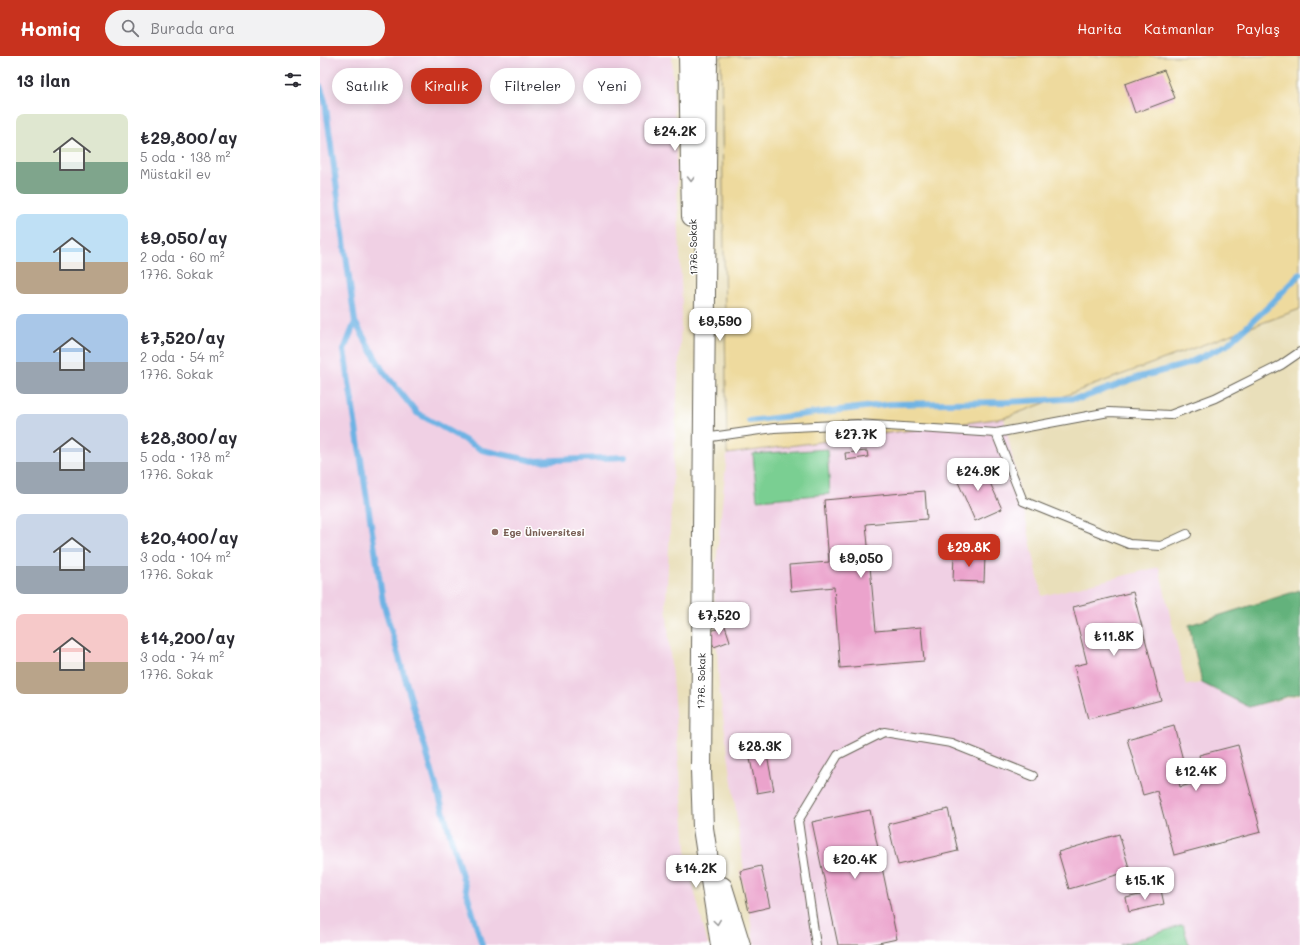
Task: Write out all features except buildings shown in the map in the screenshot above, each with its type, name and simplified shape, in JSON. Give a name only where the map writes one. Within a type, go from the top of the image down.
[{"type":"street","name":"1776. Sokak","points":[[689,56],[695,339],[703,438]]},
{"type":"street","name":"1776. Sokak","points":[[707,56],[701,770],[703,828],[721,945]]},
{"type":"street","name":"1776. Sokak","points":[[703,828],[740,945]]},
{"type":"lane","points":[[703,438],[774,428],[857,424],[996,433],[1109,412],[1170,415],[1215,398],[1281,365],[1300,352]]},
{"type":"lane","points":[[996,433],[1023,501],[1129,544],[1161,546],[1187,534]]},
{"type":"lane","points":[[816,945],[798,822],[838,755],[884,732],[951,744],[1033,776]]},
{"type":"shaded area","name":"Ege Üniversitesi","points":[[320,56],[672,56],[682,306],[666,603],[687,861],[708,945],[320,945]]},
{"type":"shaded area","points":[[1004,418],[1042,596],[1159,567],[1186,685],[1202,683],[1249,707],[1300,695],[1300,945],[754,945],[719,687],[714,585],[727,454]]},
{"type":"green space","points":[[827,449],[830,494],[757,500],[753,454]]},
{"type":"green space","points":[[1300,590],[1300,693],[1249,707],[1202,683],[1189,625]]},
{"type":"green space","points":[[1183,925],[1189,945],[1120,945]]},
{"type":"sand","points":[[721,56],[1300,56],[1300,309],[1004,418],[727,454]]},
{"type":"waterway","points":[[320,86],[325,101],[355,322],[383,371],[417,413],[482,450],[534,461],[625,457]]},
{"type":"waterway","points":[[749,421],[890,404],[1006,402],[1082,398],[1136,378],[1184,365],[1227,345],[1269,306],[1300,274]]},
{"type":"waterway","points":[[355,322],[344,350],[383,602],[482,945]]},
{"type":"place","name":"Ege Üniversitesi","points":[[495,532]]}]
